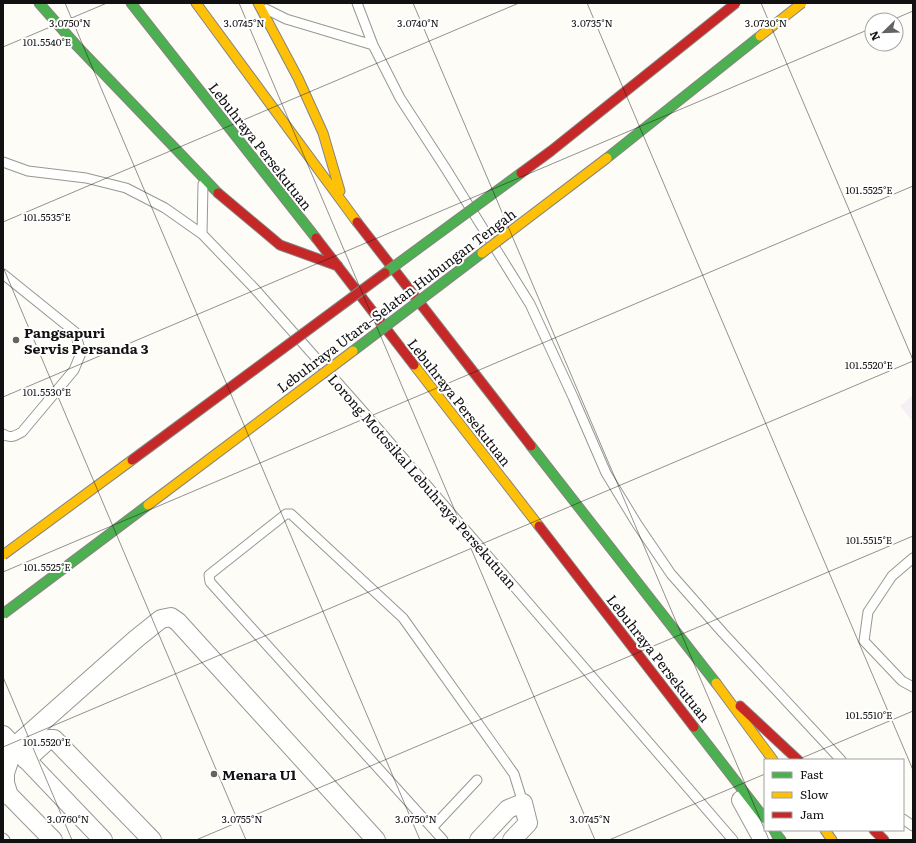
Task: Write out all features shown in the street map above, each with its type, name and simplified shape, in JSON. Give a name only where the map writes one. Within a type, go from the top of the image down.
[{"type":"main road","points":[[39,3],[76,46],[214,190],[280,245],[338,266]]},
{"type":"main road","name":"Lebuhraya Persekutuan","points":[[131,3],[338,266],[764,818]]},
{"type":"main road","name":"Lebuhraya Persekutuan","points":[[196,3],[344,206],[716,683],[772,759]]},
{"type":"main road","name":"Lebuhraya Utara–Selatan Hubungan Tengah","points":[[3,555],[545,155],[736,3]]},
{"type":"main road","name":"Lebuhraya Utara–Selatan Hubungan Tengah","points":[[3,614],[576,183],[802,3]]},
{"type":"main road","points":[[259,4],[298,78],[323,133],[344,206]]},
{"type":"main road","points":[[716,683],[797,759]]},
{"type":"main road","points":[[774,831],[781,840]]},
{"type":"main road","points":[[826,831],[832,840]]},
{"type":"main road","points":[[875,831],[884,840]]},
{"type":"street","points":[[53,840],[5,795],[5,773],[14,748],[136,639],[161,619],[171,618],[178,622],[376,840]]},
{"type":"street","points":[[14,748],[49,739],[54,740],[152,840]]},
{"type":"street","points":[[14,748],[103,840]]},
{"type":"street","points":[[717,756],[763,840]]},
{"type":"street","points":[[479,840],[508,809],[523,803],[528,823],[512,840]]},
{"type":"lane","points":[[357,3],[373,45],[400,98],[530,304],[606,473],[637,524],[671,574],[723,633],[840,759]]},
{"type":"lane","points":[[259,4],[286,19],[373,45]]},
{"type":"lane","name":"Lorong Motosikal Lebuhraya Persekutuan","points":[[3,162],[28,171],[86,178],[126,188],[165,208],[202,234],[254,288],[361,408],[733,840]]},
{"type":"lane","points":[[202,234],[203,178]]},
{"type":"lane","points":[[3,274],[75,332],[81,354],[74,370],[22,432],[14,437],[7,437],[3,434]]},
{"type":"lane","points":[[443,840],[210,582],[209,575],[286,514],[291,514],[403,618],[514,774],[523,803]]},
{"type":"lane","points":[[913,558],[892,576],[868,612],[864,641],[902,681],[913,687]]},
{"type":"lane","points":[[432,828],[477,780]]},
{"type":"lane","points":[[904,820],[913,826]]},
{"type":"shaded area","points":[[913,395],[913,422],[900,406]]},
{"type":"traffic: fast","points":[[39,3],[77,46],[218,193]]},
{"type":"traffic: fast","points":[[131,3],[316,238]]},
{"type":"traffic: fast","points":[[607,158],[760,36]]},
{"type":"traffic: fast","points":[[385,273],[521,173]]},
{"type":"traffic: fast","points":[[353,351],[482,253]]},
{"type":"traffic: fast","points":[[531,446],[716,683]]},
{"type":"traffic: fast","points":[[3,614],[148,505]]},
{"type":"traffic: fast","points":[[694,727],[764,818]]},
{"type":"traffic: fast","points":[[774,831],[781,840]]},
{"type":"traffic: slow","points":[[196,3],[357,222]]},
{"type":"traffic: slow","points":[[258,3],[298,78],[323,133],[340,191]]},
{"type":"traffic: slow","points":[[760,36],[802,3]]},
{"type":"traffic: slow","points":[[482,253],[607,158]]},
{"type":"traffic: slow","points":[[148,505],[353,351]]},
{"type":"traffic: slow","points":[[414,365],[539,526]]},
{"type":"traffic: slow","points":[[3,555],[132,460]]},
{"type":"traffic: slow","points":[[716,683],[772,759]]},
{"type":"traffic: slow","points":[[826,831],[832,840]]},
{"type":"traffic: jam","points":[[521,173],[551,151],[736,3]]},
{"type":"traffic: jam","points":[[218,193],[280,245],[338,266]]},
{"type":"traffic: jam","points":[[357,222],[531,446]]},
{"type":"traffic: jam","points":[[316,238],[414,365]]},
{"type":"traffic: jam","points":[[132,460],[385,273]]},
{"type":"traffic: jam","points":[[539,526],[694,727]]},
{"type":"traffic: jam","points":[[740,706],[797,759]]},
{"type":"traffic: jam","points":[[875,831],[884,840]]},
{"type":"place","name":"Pangsapuri Servis Persanda 3","points":[[16,340]]},
{"type":"place","name":"Menara U1","points":[[214,774]]}]
